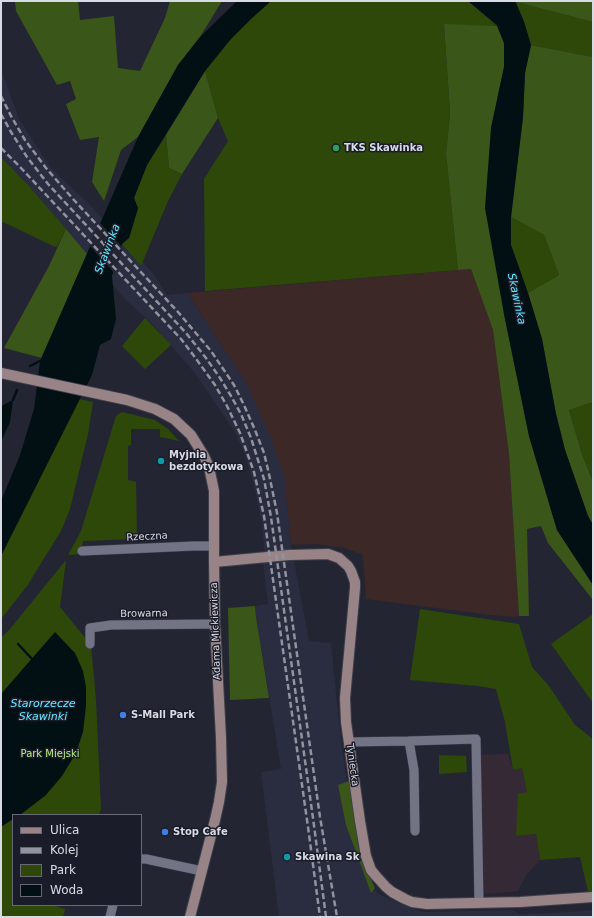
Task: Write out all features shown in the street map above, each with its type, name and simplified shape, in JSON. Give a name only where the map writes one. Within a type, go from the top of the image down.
[{"type":"main road","name":"Adama Mickiewicza","points":[[1,373],[142,404],[160,411],[178,422],[191,435],[207,461],[214,491],[215,624],[222,782],[215,820],[190,917]]},
{"type":"main road","name":"Tyniecka","points":[[214,562],[289,555],[320,554],[339,558],[348,566],[354,576],[355,588],[345,698],[348,742],[364,844],[369,864],[376,876],[386,887],[399,897],[412,902],[427,904],[520,902],[593,897]]},
{"type":"street","name":"Rzeczna","points":[[82,551],[214,546]]},
{"type":"street","name":"Browarna","points":[[90,644],[90,628],[111,625],[215,624]]},
{"type":"street","points":[[348,742],[476,739],[478,903]]},
{"type":"street","points":[[409,741],[414,770],[415,831]]},
{"type":"street","points":[[142,859],[202,871]]},
{"type":"street","points":[[110,917],[113,906]]},
{"type":"shaded area","points":[[1,69],[19,119],[51,168],[90,205],[152,272],[167,295],[187,293],[247,384],[271,438],[284,475],[291,545],[309,641],[331,643],[340,733],[356,850],[371,887],[380,895],[422,912],[513,910],[519,914],[593,910],[593,917],[279,917],[261,772],[281,769],[255,606],[268,604],[262,554],[265,553],[261,519],[255,489],[245,455],[235,432],[194,372],[152,324],[125,299],[28,185],[1,157]]},
{"type":"shaded area","points":[[471,269],[493,330],[509,454],[519,616],[514,617],[366,599],[363,555],[345,548],[316,544],[291,545],[284,478],[247,384],[187,293]]},
{"type":"shaded area","points":[[508,754],[513,770],[522,768],[527,792],[516,836],[536,834],[540,860],[527,874],[518,891],[484,894],[481,755]]},
{"type":"green space","points":[[15,1],[78,1],[80,20],[114,16],[118,68],[140,71],[165,18],[170,1],[222,1],[200,37],[178,65],[138,137],[121,150],[104,201],[92,182],[99,137],[80,140],[66,104],[76,99],[70,81],[57,85],[16,11]]},
{"type":"green space","name":"TKS Skawinka","points":[[271,1],[468,1],[497,26],[444,25],[450,113],[446,154],[458,270],[205,291],[204,179],[228,141],[218,118],[205,71],[230,40]]},
{"type":"green space","points":[[515,1],[593,1],[593,22],[516,2]]},
{"type":"green space","points":[[516,2],[593,22],[593,57],[531,45]]},
{"type":"green space","points":[[444,24],[497,26],[504,43],[504,67],[491,128],[504,314],[529,436],[557,530],[593,585],[593,600],[548,543],[541,526],[527,529],[529,616],[519,616],[509,454],[493,330],[471,269],[458,270],[446,154],[450,113]]},
{"type":"green space","points":[[531,45],[593,57],[593,402],[569,410],[582,454],[593,482],[593,525],[588,516],[565,450],[556,414],[542,339],[528,293],[559,275],[544,235],[511,217],[523,117],[525,73]]},
{"type":"green space","points":[[205,71],[218,118],[182,174],[169,168],[166,135]]},
{"type":"green space","points":[[166,135],[169,168],[182,174],[168,201],[141,266],[122,244],[129,238],[138,209],[134,198],[147,165]]},
{"type":"green space","points":[[1,157],[28,185],[66,229],[57,247],[1,221]]},
{"type":"green space","points":[[511,217],[544,235],[559,275],[528,293],[511,245]]},
{"type":"green space","points":[[66,229],[87,254],[42,358],[4,348],[49,266]]},
{"type":"green space","points":[[145,318],[171,345],[145,369],[122,346]]},
{"type":"green space","points":[[79,399],[93,402],[88,434],[70,509],[61,531],[27,586],[1,619],[1,556]]},
{"type":"green space","points":[[593,402],[593,482],[582,454],[569,410]]},
{"type":"green space","points":[[122,412],[155,420],[168,429],[179,441],[160,437],[160,429],[131,429],[131,445],[128,446],[128,480],[136,482],[137,539],[83,541],[79,554],[68,555],[81,531],[116,416]]},
{"type":"green space","name":"Park Miejski","points":[[66,560],[60,607],[91,645],[96,700],[101,809],[99,814],[12,814],[12,906],[55,906],[65,909],[63,917],[1,917],[1,638]]},
{"type":"green space","points":[[255,606],[269,698],[230,700],[228,608]]},
{"type":"green space","points":[[420,609],[519,624],[532,667],[549,686],[575,725],[593,739],[593,891],[588,891],[580,857],[540,860],[536,834],[516,836],[518,794],[527,792],[522,768],[513,770],[505,722],[496,689],[410,680]]},
{"type":"green space","points":[[593,614],[593,703],[551,644]]},
{"type":"green space","points":[[439,755],[466,756],[467,772],[439,774]]},
{"type":"green space","points":[[349,781],[358,841],[365,867],[375,888],[371,893],[346,825],[338,785]]},
{"type":"water","name":"Skawinka","points":[[237,1],[271,1],[230,40],[205,71],[147,165],[134,198],[138,208],[129,238],[122,244],[112,276],[116,319],[111,339],[100,345],[92,375],[1,556],[1,501],[20,455],[34,409],[40,361],[138,137],[178,65],[200,37]]},
{"type":"water","name":"Skawinka","points":[[468,1],[515,1],[524,22],[531,45],[525,73],[523,117],[511,217],[511,245],[542,339],[556,414],[565,450],[588,516],[593,525],[593,585],[557,530],[529,436],[504,314],[485,208],[491,128],[504,67],[504,43],[497,25]]},
{"type":"water","points":[[13,400],[10,422],[1,442],[1,408],[3,405]]},
{"type":"water","name":"Starorzecze Skawinki","points":[[55,632],[75,653],[83,671],[86,687],[86,706],[83,732],[76,753],[62,776],[46,795],[21,814],[12,814],[12,820],[1,827],[1,694]]},
{"type":"pier","points":[[99,222],[123,248],[115,274],[89,245]]},
{"type":"waterway","points":[[30,366],[40,361],[44,362]]},
{"type":"waterway","points":[[13,400],[17,390]]},
{"type":"waterway","points":[[18,644],[34,661]]},
{"type":"railway","points":[[1,96],[25,140],[46,168],[178,312],[211,351],[234,385],[255,430],[264,453],[277,513],[320,817],[337,917]]},
{"type":"railway","points":[[1,114],[27,157],[48,184],[186,333],[206,358],[231,396],[241,414],[251,438],[264,479],[271,517],[326,917]]},
{"type":"railway","points":[[1,148],[181,339],[215,385],[240,433],[254,472],[264,516],[320,917]]},
{"type":"place","name":"TKS Skawinka","points":[[336,148]]},
{"type":"place","name":"Myjnia bezdotykowa","points":[[161,461]]},
{"type":"place","name":"S-Mall Park","points":[[123,715]]},
{"type":"place","name":"Stop Cafe","points":[[165,832]]},
{"type":"place","name":"Skawina Sk","points":[[287,857]]}]
